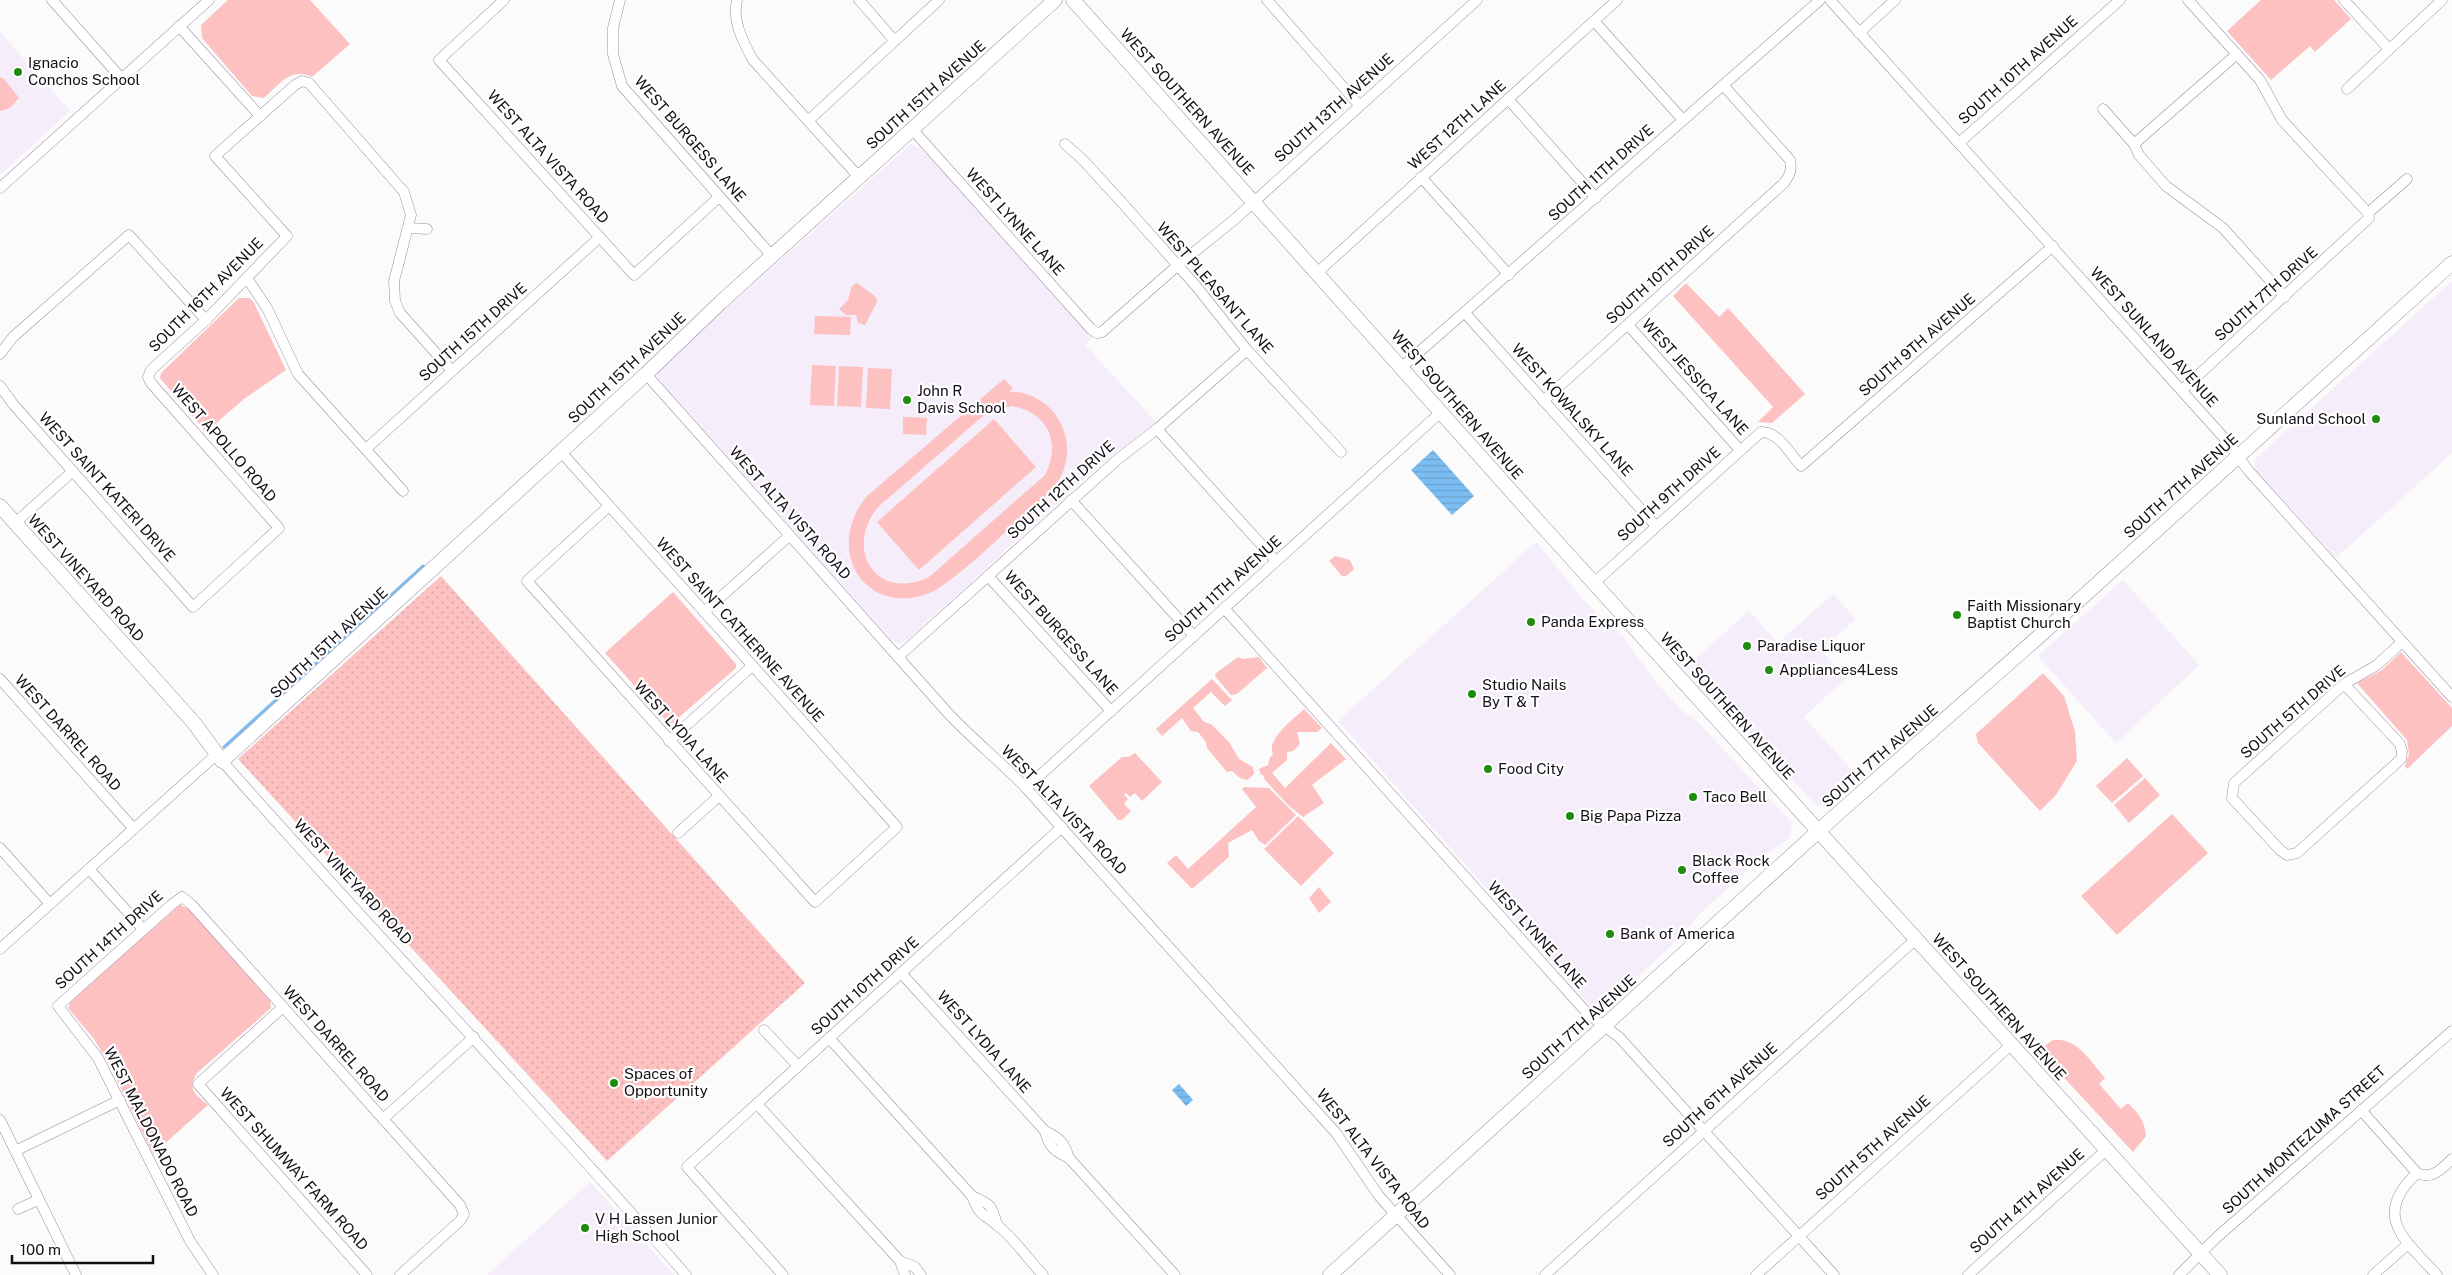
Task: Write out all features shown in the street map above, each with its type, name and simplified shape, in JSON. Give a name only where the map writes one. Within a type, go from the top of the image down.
[{"type":"main road","name":"SOUTH 15TH AVENUE","points":[[219,757],[561,452],[772,256],[1055,0]]},
{"type":"main road","name":"WEST SOUTHERN AVENUE","points":[[1073,0],[1594,583],[2220,1275]]},
{"type":"main road","name":"SOUTH 7TH AVENUE","points":[[1330,1275],[2452,263]]},
{"type":"main road","name":"WEST VINEYARD ROAD","points":[[0,506],[194,723],[219,757]]},
{"type":"street","points":[[52,0],[122,78]]},
{"type":"street","points":[[0,188],[209,0]]},
{"type":"street","name":"WEST ALTA VISTA ROAD","points":[[504,0],[439,60],[634,275],[719,197]]},
{"type":"street","name":"WEST BURGESS LANE","points":[[620,0],[613,28],[613,54],[622,86],[772,256]]},
{"type":"street","points":[[737,0],[740,32],[753,60],[859,177]]},
{"type":"street","points":[[859,0],[894,40]]},
{"type":"street","points":[[809,120],[939,0]]},
{"type":"street","points":[[1267,0],[1359,105]]},
{"type":"street","name":"SOUTH 13TH AVENUE","points":[[1097,333],[1106,330],[1177,266],[1255,202],[1359,105],[1477,0]]},
{"type":"street","name":"WEST 12TH LANE","points":[[1318,272],[1617,0]]},
{"type":"street","name":"SOUTH 11TH DRIVE","points":[[1402,367],[1820,0]]},
{"type":"street","name":"WEST SUNLAND AVENUE","points":[[1830,0],[2182,390],[2238,456],[2452,697]]},
{"type":"street","points":[[1859,33],[1895,0]]},
{"type":"street","name":"SOUTH 10TH AVENUE","points":[[1959,143],[2120,0]]},
{"type":"street","points":[[2188,0],[2260,80],[2282,120],[2368,216]]},
{"type":"street","points":[[2344,0],[2389,49]]},
{"type":"street","points":[[2347,89],[2442,0]]},
{"type":"street","points":[[1594,22],[1683,120]]},
{"type":"street","points":[[179,26],[260,116],[302,81],[309,83],[404,192],[412,215],[394,281],[395,301],[400,313],[452,371]]},
{"type":"street","points":[[2134,144],[2237,54]]},
{"type":"street","name":"SOUTH 10TH DRIVE","points":[[1543,401],[1784,183],[1792,168],[1786,155],[1723,85]]},
{"type":"street","points":[[1508,99],[1596,198]]},
{"type":"street","points":[[2103,109],[2134,144],[2139,155],[2166,186],[2223,228],[2285,297]]},
{"type":"street","name":"SOUTH 16TH AVENUE","points":[[148,377],[151,370],[206,320],[287,236],[215,156],[260,116]]},
{"type":"street","name":"WEST LYNNE LANE","points":[[912,129],[1090,329],[1097,333]]},
{"type":"street","name":"WEST PLEASANT LANE","points":[[1065,144],[1082,159],[1177,266],[1247,350],[1341,452]]},
{"type":"street","points":[[1421,177],[1509,275]]},
{"type":"street","name":"SOUTH 7TH DRIVE","points":[[2182,390],[2285,297],[2407,179]]},
{"type":"street","points":[[409,228],[427,229]]},
{"type":"street","points":[[0,354],[13,337],[129,236],[206,320]]},
{"type":"street","name":"SOUTH 15TH DRIVE","points":[[366,449],[600,238]]},
{"type":"street","name":"SOUTH 9TH AVENUE","points":[[1801,466],[2053,246]]},
{"type":"street","points":[[247,278],[271,315],[298,374],[403,491]]},
{"type":"street","name":"WEST KOWALSKY LANE","points":[[1465,313],[1656,526]]},
{"type":"street","name":"WEST JESSICA LANE","points":[[1628,325],[1740,450]]},
{"type":"street","name":"SOUTH 12TH DRIVE","points":[[898,657],[1071,500],[1118,459],[1157,429],[1247,350]]},
{"type":"street","name":"WEST ALTA VISTA ROAD","points":[[646,374],[972,739],[1006,767],[1026,788],[1336,1133],[1395,1216],[1450,1275]]},
{"type":"street","name":"WEST APOLLO ROAD","points":[[148,377],[151,383],[279,528],[193,607]]},
{"type":"street","name":"WEST SAINT KATERI DRIVE","points":[[0,386],[13,404],[193,607]]},
{"type":"street","name":"SOUTH 11TH AVENUE","points":[[1026,788],[1441,412]]},
{"type":"street","points":[[1157,429],[1276,560]]},
{"type":"street","name":"WEST JESSICA LANE","points":[[1767,432],[1776,437],[1801,466]]},
{"type":"street","name":"SOUTH 9TH DRIVE","points":[[1594,583],[1757,435],[1767,432]]},
{"type":"street","name":"WEST SAINT CATHERINE AVENUE","points":[[561,452],[898,827],[815,902]]},
{"type":"street","points":[[15,524],[73,471]]},
{"type":"street","points":[[1071,500],[1194,636]]},
{"type":"street","name":"WEST LYDIA LANE","points":[[609,506],[527,581],[815,902]]},
{"type":"street","points":[[704,612],[790,536]]},
{"type":"street","name":"WEST BURGESS LANE","points":[[988,576],[1111,711]]},
{"type":"street","name":"WEST LYNNE LANE","points":[[1224,608],[1588,1014],[1603,1027],[1619,1037],[1834,1275]]},
{"type":"street","name":"SOUTH 5TH DRIVE","points":[[2344,684],[2400,744],[2401,759],[2298,854],[2287,855],[2280,850],[2232,798],[2234,783],[2344,684],[2377,665],[2402,642]]},
{"type":"street","points":[[669,741],[752,666]]},
{"type":"street","name":"WEST DARREL ROAD","points":[[0,679],[134,828]]},
{"type":"street","name":"SOUTH 15TH AVENUE","points":[[0,949],[134,828],[219,757]]},
{"type":"street","name":"WEST VINEYARD ROAD","points":[[219,757],[329,882],[474,1037],[686,1275]]},
{"type":"street","points":[[678,833],[719,796]]},
{"type":"street","name":"SOUTH 10TH DRIVE","points":[[783,1275],[687,1167],[1062,827]]},
{"type":"street","points":[[0,848],[50,904]]},
{"type":"street","points":[[89,868],[143,929]]},
{"type":"street","name":"WEST DARREL ROAD","points":[[182,897],[191,904],[460,1205],[464,1214],[460,1220],[400,1275]]},
{"type":"street","name":"SOUTH 14TH DRIVE","points":[[58,1006],[143,929],[182,897]]},
{"type":"street","name":"SOUTH 6TH AVENUE","points":[[1545,1275],[1916,939]]},
{"type":"street","name":"WEST LYDIA LANE","points":[[901,973],[1044,1131],[1049,1145],[1055,1152],[1069,1158],[1174,1275]]},
{"type":"street","name":"WEST MALDONADO ROAD","points":[[58,1006],[98,1058],[190,1241],[213,1275]]},
{"type":"street","name":"WEST SHUMWAY FARM ROAD","points":[[283,1007],[198,1084],[367,1275]]},
{"type":"street","points":[[764,1030],[798,1066]]},
{"type":"street","name":"SOUTH MONTEZUMA STREET","points":[[2179,1275],[2361,1110],[2452,1031]]},
{"type":"street","points":[[384,1120],[474,1037]]},
{"type":"street","points":[[829,1038],[972,1196],[977,1210],[983,1217],[998,1225],[1043,1275]]},
{"type":"street","name":"SOUTH 5TH AVENUE","points":[[1756,1275],[2011,1045]]},
{"type":"street","points":[[15,1150],[120,1100]]},
{"type":"street","points":[[757,1104],[900,1261],[915,1268],[921,1275]]},
{"type":"street","points":[[2361,1110],[2417,1173],[2422,1175],[2434,1174],[2452,1159]]},
{"type":"street","points":[[0,1120],[76,1275]]},
{"type":"street","name":"SOUTH 4TH AVENUE","points":[[1968,1275],[2106,1150]]},
{"type":"street","points":[[2417,1173],[2401,1192],[2395,1208],[2395,1221],[2398,1231],[2408,1244],[2437,1275]]},
{"type":"street","points":[[18,1209],[38,1200]]},
{"type":"street","points":[[2373,1275],[2408,1244]]},
{"type":"street","points":[[900,1261],[905,1275]]},
{"type":"shaded area","points":[[228,0],[310,0],[350,44],[312,77],[297,74],[285,79],[264,98],[252,96],[202,38],[201,25]]},
{"type":"shaded area","points":[[2261,0],[2334,0],[2351,19],[2315,52],[2310,46],[2271,80],[2227,31]]},
{"type":"shaded area","name":"Ignacio Conchos School","points":[[0,32],[70,111],[0,175]]},
{"type":"shaded area","points":[[0,77],[4,79],[19,98],[10,108],[0,111]]},
{"type":"shaded area","name":"John R Davis School","points":[[911,144],[921,149],[953,182],[1088,334],[1093,337],[1085,345],[1156,422],[1101,464],[908,639],[900,644],[891,639],[659,379],[657,373],[659,368]]},
{"type":"shaded area","name":"Sunland School","points":[[2452,281],[2452,453],[2336,558],[2257,471],[2254,465],[2255,459]]},
{"type":"shaded area","points":[[857,283],[876,297],[877,302],[865,325],[858,323],[856,315],[846,315],[839,309],[848,300],[852,286]]},
{"type":"shaded area","points":[[1686,283],[1719,317],[1728,308],[1805,394],[1772,423],[1758,422],[1773,407],[1673,296]]},
{"type":"shaded area","points":[[239,298],[249,298],[253,301],[286,370],[244,399],[206,432],[160,378],[161,373]]},
{"type":"shaded area","points":[[815,316],[851,317],[850,335],[814,334]]},
{"type":"shaded area","points":[[812,365],[836,366],[834,406],[810,405]]},
{"type":"shaded area","points":[[839,366],[863,367],[861,407],[837,406]]},
{"type":"shaded area","points":[[868,368],[892,369],[890,409],[866,408]]},
{"type":"shaded area","points":[[1004,379],[1013,388],[1009,392],[1035,397],[1051,409],[1064,430],[1067,456],[1056,486],[973,562],[936,590],[912,598],[890,597],[873,590],[859,576],[851,559],[849,539],[854,517],[867,496]],"holes":[[[1012,406],[1025,410],[1043,422],[1048,431],[1052,452],[1045,475],[929,577],[910,583],[894,583],[881,577],[871,568],[865,555],[864,540],[868,523],[878,507],[983,416],[995,410]]]},
{"type":"shaded area","points":[[903,417],[927,418],[926,435],[903,434]]},
{"type":"shaded area","points":[[994,419],[1036,467],[919,570],[877,522]]},
{"type":"shaded area","points":[[1536,542],[1587,604],[1624,638],[1655,681],[1683,712],[1695,719],[1792,823],[1790,838],[1759,859],[1701,913],[1669,948],[1597,1013],[1338,721]]},
{"type":"shaded area","points":[[1335,556],[1350,560],[1354,569],[1346,576],[1342,576],[1329,561]]},
{"type":"shaded area","points":[[441,576],[805,983],[607,1161],[238,759]]},
{"type":"shaded area","points":[[2123,580],[2199,665],[2116,743],[2038,656]]},
{"type":"shaded area","points":[[673,592],[736,664],[736,668],[670,725],[605,653]]},
{"type":"shaded area","points":[[1833,594],[1856,619],[1821,650],[1846,678],[1804,717],[1859,778],[1829,804],[1817,806],[1686,667],[1749,611],[1778,643]]},
{"type":"shaded area","points":[[2401,652],[2452,708],[2452,726],[2407,769],[2405,766],[2409,754],[2407,740],[2357,683],[2382,670]]},
{"type":"shaded area","points":[[1238,657],[1243,659],[1259,657],[1267,668],[1237,694],[1231,695],[1215,676],[1216,673]]},
{"type":"shaded area","points":[[2043,673],[2064,696],[2075,731],[2077,761],[2056,795],[2040,811],[1978,743],[1976,734]]},
{"type":"shaded area","points":[[1212,679],[1232,700],[1225,706],[1211,692],[1193,708],[1204,722],[1211,724],[1229,742],[1239,759],[1253,767],[1254,774],[1247,780],[1240,778],[1232,771],[1227,772],[1207,748],[1206,742],[1198,732],[1191,731],[1182,718],[1162,736],[1156,729]]},
{"type":"shaded area","points":[[1304,709],[1322,728],[1317,732],[1297,732],[1300,744],[1293,751],[1287,752],[1287,760],[1272,773],[1285,788],[1331,743],[1346,759],[1312,785],[1324,803],[1303,817],[1288,805],[1265,780],[1259,769],[1268,765],[1270,757],[1273,755],[1273,742],[1277,736]]},
{"type":"shaded area","points":[[1135,753],[1162,782],[1142,801],[1135,793],[1130,797],[1126,793],[1124,795],[1128,799],[1124,804],[1131,811],[1122,820],[1118,820],[1089,786],[1122,757],[1129,757]]},
{"type":"shaded area","points":[[2127,758],[2143,776],[2112,803],[2096,786]]},
{"type":"shaded area","points":[[2145,778],[2160,795],[2129,823],[2114,805]]},
{"type":"shaded area","points":[[1244,787],[1269,788],[1296,815],[1265,845],[1259,841],[1252,830],[1228,843],[1229,857],[1192,889],[1167,863],[1176,855],[1188,869],[1256,807],[1242,789]]},
{"type":"shaded area","points":[[2172,814],[2208,853],[2117,935],[2081,896]]},
{"type":"shaded area","points":[[1298,816],[1334,853],[1301,886],[1264,849]]},
{"type":"shaded area","points":[[1319,887],[1331,902],[1319,913],[1309,898]]},
{"type":"shaded area","points":[[180,905],[189,909],[270,1000],[271,1008],[197,1073],[193,1084],[194,1092],[208,1105],[153,1154],[109,1064],[94,1039],[68,1008],[72,999]]},
{"type":"shaded area","points":[[2053,1040],[2069,1042],[2083,1052],[2105,1078],[2099,1084],[2121,1109],[2128,1103],[2138,1114],[2143,1122],[2146,1136],[2133,1152],[2041,1053],[2040,1049]]},
{"type":"shaded area","name":"V H Lassen Junior High School","points":[[590,1182],[674,1275],[487,1275]]},
{"type":"water","points":[[1433,450],[1474,496],[1452,515],[1411,470]]},
{"type":"water","points":[[1179,1084],[1193,1100],[1186,1106],[1172,1090]]},
{"type":"waterway","points":[[224,747],[423,566]]},
{"type":"place","name":"Ignacio Conchos School","points":[[18,72]]},
{"type":"place","name":"John R Davis School","points":[[907,400]]},
{"type":"place","name":"Sunland School","points":[[2376,419]]},
{"type":"place","name":"Faith Missionary Baptist Church","points":[[1957,615]]},
{"type":"place","name":"Panda Express","points":[[1531,622]]},
{"type":"place","name":"Paradise Liquor","points":[[1747,646]]},
{"type":"place","name":"Appliances4Less","points":[[1769,670]]},
{"type":"place","name":"Studio Nails By T & T","points":[[1472,694]]},
{"type":"place","name":"Food City","points":[[1488,769]]},
{"type":"place","name":"Taco Bell","points":[[1693,797]]},
{"type":"place","name":"Big Papa Pizza","points":[[1570,816]]},
{"type":"place","name":"Black Rock Coffee","points":[[1682,870]]},
{"type":"place","name":"Bank of America","points":[[1610,934]]},
{"type":"place","name":"Spaces of Opportunity","points":[[614,1083]]},
{"type":"place","name":"V H Lassen Junior High School","points":[[585,1228]]}]
